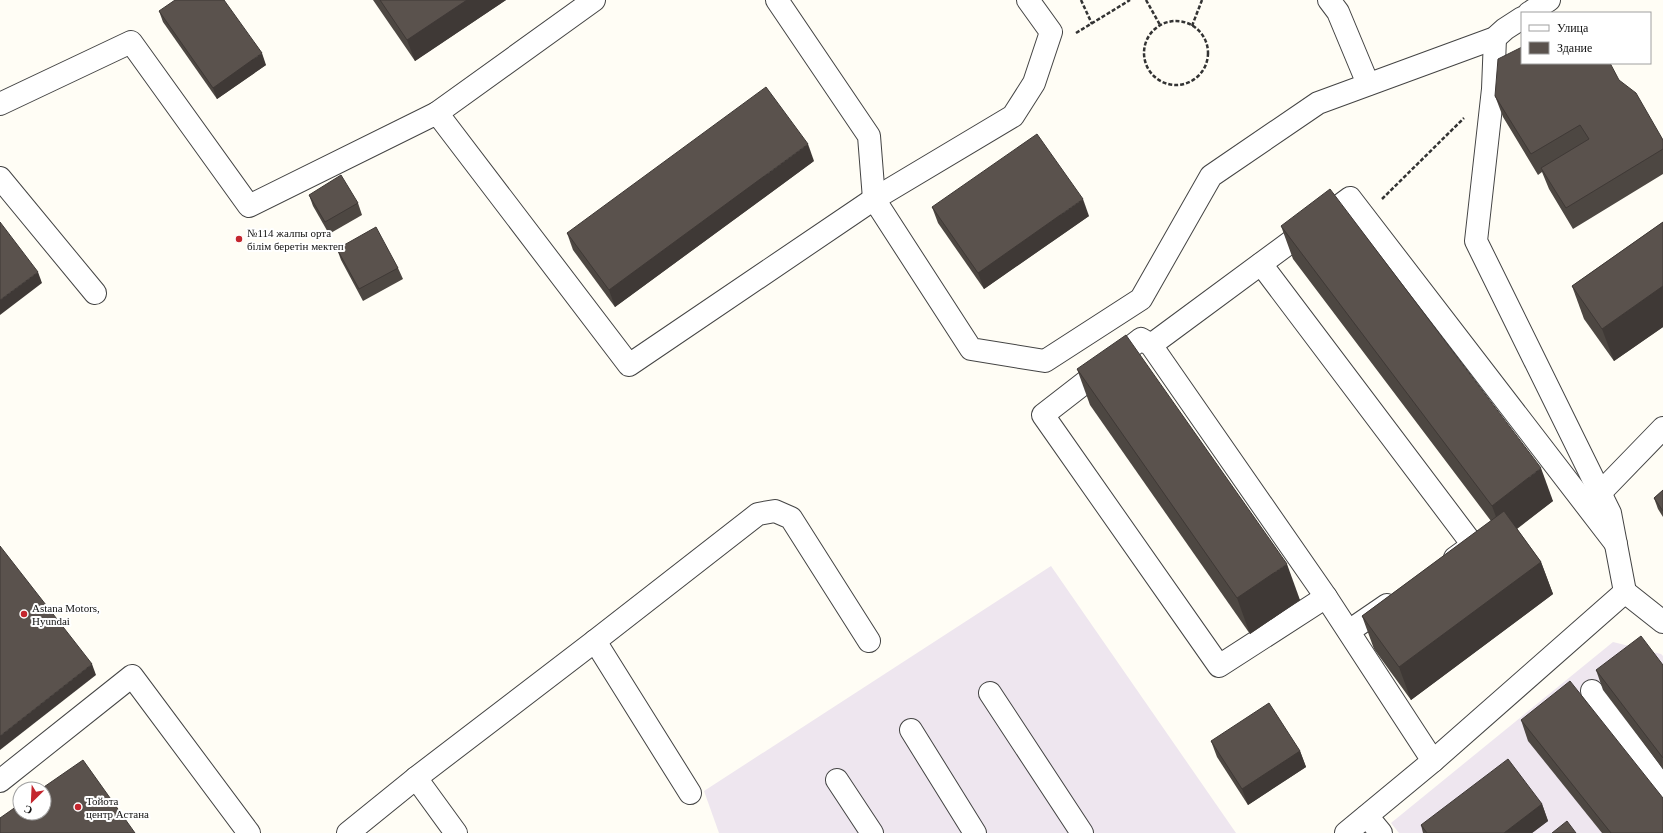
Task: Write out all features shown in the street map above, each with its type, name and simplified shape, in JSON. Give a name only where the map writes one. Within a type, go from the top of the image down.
[{"type":"street","points":[[0,104],[131,42],[249,206],[437,113],[594,0]]},
{"type":"street","points":[[777,0],[869,136],[874,199],[971,349],[1045,361],[1141,299],[1211,176],[1318,103],[1495,38],[1505,29],[1521,19]]},
{"type":"street","points":[[437,113],[629,365],[874,199],[1013,116],[1034,83],[1051,32],[1028,0]]},
{"type":"street","points":[[1329,0],[1338,12],[1368,84]]},
{"type":"street","points":[[1531,12],[1549,0]]},
{"type":"street","points":[[1495,38],[1493,89],[1476,241],[1610,513],[1625,592],[1663,622]]},
{"type":"street","points":[[0,178],[95,293]]},
{"type":"street","points":[[1151,345],[1350,198],[1616,544]]},
{"type":"street","points":[[1261,264],[1473,545],[1440,568]]},
{"type":"street","points":[[1326,597],[1219,666],[1043,415],[1141,339],[1151,345],[1326,597],[1433,761]]},
{"type":"street","points":[[1600,493],[1663,428]]},
{"type":"street","points":[[348,833],[416,778],[758,514],[775,511],[791,518],[869,641]]},
{"type":"street","points":[[1346,833],[1433,761],[1625,592]]},
{"type":"street","points":[[1349,631],[1401,595]]},
{"type":"street","points":[[595,641],[690,793]]},
{"type":"street","points":[[0,781],[132,676],[249,833]]},
{"type":"street","points":[[1592,691],[1663,788]]},
{"type":"street","points":[[990,693],[1082,833]]},
{"type":"street","points":[[911,730],[974,833]]},
{"type":"street","points":[[416,778],[456,833]]},
{"type":"street","points":[[837,780],[872,833]]},
{"type":"street","points":[[1367,816],[1381,833]]},
{"type":"path","points":[[1080,0],[1092,24]]},
{"type":"path","points":[[1044,53],[1130,0]]},
{"type":"path","points":[[1146,0],[1160,25]]},
{"type":"path","points":[[1192,26],[1202,0]]},
{"type":"path","points":[[1171,22],[1182,22],[1192,26],[1201,33],[1206,42],[1208,54],[1206,64],[1200,74],[1191,81],[1181,85],[1170,84],[1159,80],[1151,73],[1146,63],[1144,52],[1146,41],[1152,32],[1160,25],[1171,22]]},
{"type":"path","points":[[1364,217],[1465,117]]},
{"type":"shaded area","points":[[1051,566],[1236,833],[719,833],[704,791]]},
{"type":"shaded area","points":[[1613,642],[1661,654],[1663,656],[1663,833],[1399,833],[1391,823]]},
{"type":"building","points":[[175,0],[224,0],[262,53],[213,88],[159,11]]},
{"type":"building","points":[[380,0],[467,0],[407,40]]},
{"type":"building","points":[[1521,48],[1521,64],[1611,64],[1619,80],[1636,93],[1663,140],[1663,149],[1566,208],[1541,168],[1589,139],[1580,125],[1531,154],[1495,96],[1498,59]]},
{"type":"building","points":[[766,87],[808,144],[609,290],[567,233]]},
{"type":"building","points":[[1037,134],[1083,199],[978,273],[932,207]]},
{"type":"building","points":[[341,175],[358,203],[325,222],[309,195]]},
{"type":"building","points":[[1330,189],[1541,468],[1492,506],[1281,226]]},
{"type":"building","points":[[0,222],[38,272],[0,300]]},
{"type":"building","points":[[1663,222],[1663,286],[1602,329],[1572,286]]},
{"type":"building","points":[[376,227],[398,268],[359,289],[337,249]]},
{"type":"building","points":[[1126,335],[1287,564],[1237,598],[1077,369]]},
{"type":"building","points":[[1663,490],[1663,511],[1654,498]]},
{"type":"building","points":[[1504,511],[1541,562],[1399,667],[1362,616]]},
{"type":"building","name":"Astana Motors, Hyundai","points":[[0,546],[92,664],[0,736]]},
{"type":"building","points":[[1641,636],[1663,665],[1663,758],[1596,670]]},
{"type":"building","points":[[1570,681],[1663,798],[1663,833],[1611,833],[1521,720]]},
{"type":"building","points":[[1269,703],[1300,751],[1242,789],[1211,741]]},
{"type":"building","points":[[1508,759],[1542,804],[1504,833],[1427,833],[1421,825]]},
{"type":"building","name":"Тойота центр Астана","points":[[83,760],[135,833],[0,833],[0,818],[12,810],[12,821],[52,821],[52,781]]},
{"type":"building","points":[[1567,821],[1576,833],[1552,833]]},
{"type":"place","name":"№114 жалпы орта білім беретін мектеп","points":[[239,239]]},
{"type":"place","name":"Astana Motors, Hyundai","points":[[24,614]]},
{"type":"place","name":"Тойота центр Астана","points":[[78,807]]}]
